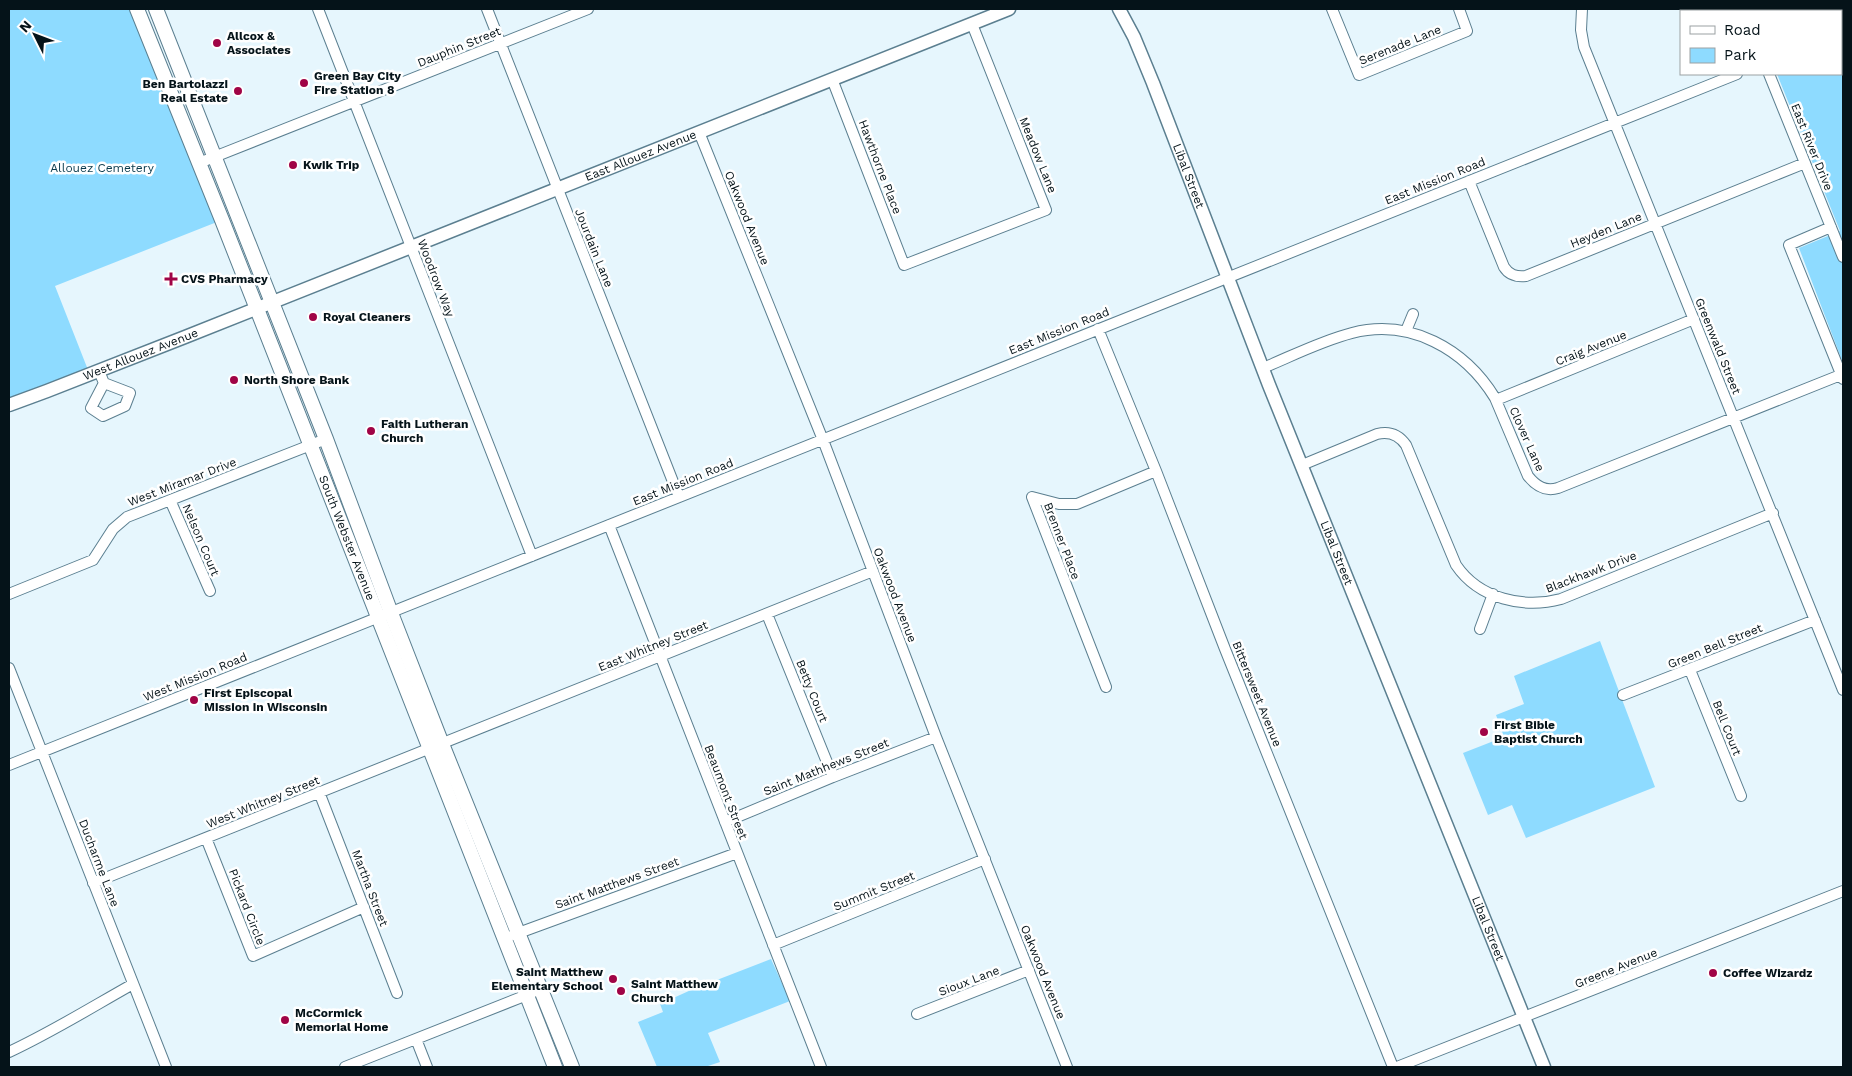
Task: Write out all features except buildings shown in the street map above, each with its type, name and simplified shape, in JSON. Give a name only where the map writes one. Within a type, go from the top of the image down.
[{"type":"main road","name":"South Webster Avenue","points":[[137,9],[310,446],[384,615],[436,747],[505,938],[555,1067]]},
{"type":"main road","name":"South Webster Avenue","points":[[156,9],[326,440],[384,615]]},
{"type":"main road","name":"South Webster Avenue","points":[[436,747],[519,932],[572,1067]]},
{"type":"street","name":"Woodrow Way","points":[[318,9],[532,556]]},
{"type":"street","name":"Jourdain Lane","points":[[487,9],[680,497]]},
{"type":"street","name":"Dauphin Street","points":[[199,163],[588,9]]},
{"type":"street","name":"East Allouez Avenue","points":[[272,302],[1009,9]]},
{"type":"street","name":"Libal Street","points":[[1119,9],[1134,37]]},
{"type":"street","name":"Libal Street","points":[[1124,9],[1263,368],[1544,1067]]},
{"type":"street","name":"Serenade Lane","points":[[1332,9],[1359,75],[1467,32],[1459,9]]},
{"type":"street","name":"Greenwald Street","points":[[1582,9],[1581,30],[1584,47],[1843,690]]},
{"type":"street","name":"Meadow Lane","points":[[904,265],[1046,210],[972,24]]},
{"type":"street","name":"East Mission Road","points":[[384,615],[1734,75]]},
{"type":"street","name":"East River Drive","points":[[1769,75],[1843,257]]},
{"type":"street","name":"Hawthorne Place","points":[[832,79],[904,265]]},
{"type":"street","name":"Oakwood Avenue","points":[[699,132],[823,440],[936,738],[1067,1067]]},
{"type":"street","name":"Heyden Lane","points":[[1469,181],[1501,262],[1507,271],[1516,277],[1526,276],[1805,163]]},
{"type":"street","points":[[1831,226],[1788,245],[1842,376]]},
{"type":"street","name":"West Allouez Avenue","points":[[9,404],[102,377],[272,302]]},
{"type":"street","points":[[1406,331],[1413,314]]},
{"type":"street","name":"Craig Avenue","points":[[1496,400],[1694,319]]},
{"type":"street","name":"Bittersweet Avenue","points":[[1098,329],[1393,1067]]},
{"type":"street","name":"Clover Lane","points":[[1263,368],[1334,339],[1354,333],[1376,330],[1406,331],[1431,340],[1455,353],[1480,376],[1496,400],[1528,476],[1537,486],[1547,490],[1558,488],[1842,376]]},
{"type":"street","name":"Blackhawk Drive","points":[[1302,465],[1377,434],[1389,433],[1400,438],[1406,445],[1456,565],[1462,574],[1472,583],[1492,594],[1511,601],[1528,603],[1547,603],[1562,599],[1773,513]]},
{"type":"street","name":"West Miramar Drive","points":[[9,594],[94,560],[112,529],[127,517],[326,440]]},
{"type":"street","name":"Brenner Place","points":[[1106,687],[1032,497],[1059,504],[1077,504],[1156,471]]},
{"type":"street","name":"Nelson Court","points":[[170,500],[210,591]]},
{"type":"street","name":"Beaumont Street","points":[[609,525],[821,1067]]},
{"type":"street","name":"East Whitney Street","points":[[436,747],[873,571]]},
{"type":"street","points":[[1480,629],[1492,594]]},
{"type":"street","name":"Betty Court","points":[[767,614],[833,777]]},
{"type":"street","name":"West Mission Road","points":[[9,765],[384,615]]},
{"type":"street","name":"Green Bell Street","points":[[1623,695],[1815,620]]},
{"type":"street","name":"Ducharme Lane","points":[[9,668],[166,1067]]},
{"type":"street","name":"Bell Court","points":[[1690,670],[1741,796]]},
{"type":"street","name":"Saint Mathhews Street","points":[[725,822],[833,777],[936,738]]},
{"type":"street","name":"West Whitney Street","points":[[93,883],[436,747]]},
{"type":"street","name":"Martha Street","points":[[320,792],[397,993]]},
{"type":"street","name":"Pickard Circle","points":[[206,838],[253,956],[364,907]]},
{"type":"street","name":"Saint Matthews Street","points":[[505,938],[737,853]]},
{"type":"street","name":"Summit Street","points":[[773,946],[985,859]]},
{"type":"street","name":"Greene Avenue","points":[[1397,1067],[1843,891]]},
{"type":"street","name":"Sioux Lane","points":[[917,1014],[1029,970]]},
{"type":"street","points":[[9,1052],[58,1027],[133,984]]},
{"type":"street","points":[[345,1067],[542,989]]},
{"type":"street","points":[[416,1039],[427,1067]]},
{"type":"green space","name":"Allouez Cemetery","points":[[9,9],[137,9],[222,220],[55,286],[90,375],[9,405]]},
{"type":"green space","points":[[1842,26],[1843,363],[1799,248],[1840,231],[1777,75],[1842,75]]},
{"type":"green space","points":[[1600,641],[1655,787],[1526,838],[1512,805],[1488,815],[1463,753],[1504,737],[1496,715],[1524,704],[1514,676]]},
{"type":"green space","points":[[771,959],[790,1001],[708,1033],[720,1062],[705,1067],[657,1067],[638,1022],[663,1012],[660,1004]]},
{"type":"place","name":"Allcox & Associates","points":[[217,43]]},
{"type":"place","name":"Green Bay City Fire Station 8","points":[[304,83]]},
{"type":"place","name":"Ben Bartolazzi Real Estate","points":[[238,91]]},
{"type":"place","name":"Kwik Trip","points":[[293,165]]},
{"type":"place","name":"CVS Pharmacy","points":[[171,279]]},
{"type":"place","name":"Royal Cleaners","points":[[313,317]]},
{"type":"place","name":"North Shore Bank","points":[[234,380]]},
{"type":"place","name":"Faith Lutheran Church","points":[[371,431]]},
{"type":"place","name":"First Episcopal Mission in Wisconsin","points":[[194,700]]},
{"type":"place","name":"First Bible Baptist Church","points":[[1484,732]]},
{"type":"place","name":"Coffee Wizardz","points":[[1713,973]]},
{"type":"place","name":"Saint Matthew Elementary School","points":[[613,979]]},
{"type":"place","name":"Saint Matthew Church","points":[[621,991]]},
{"type":"place","name":"McCormick Memorial Home","points":[[285,1020]]}]
